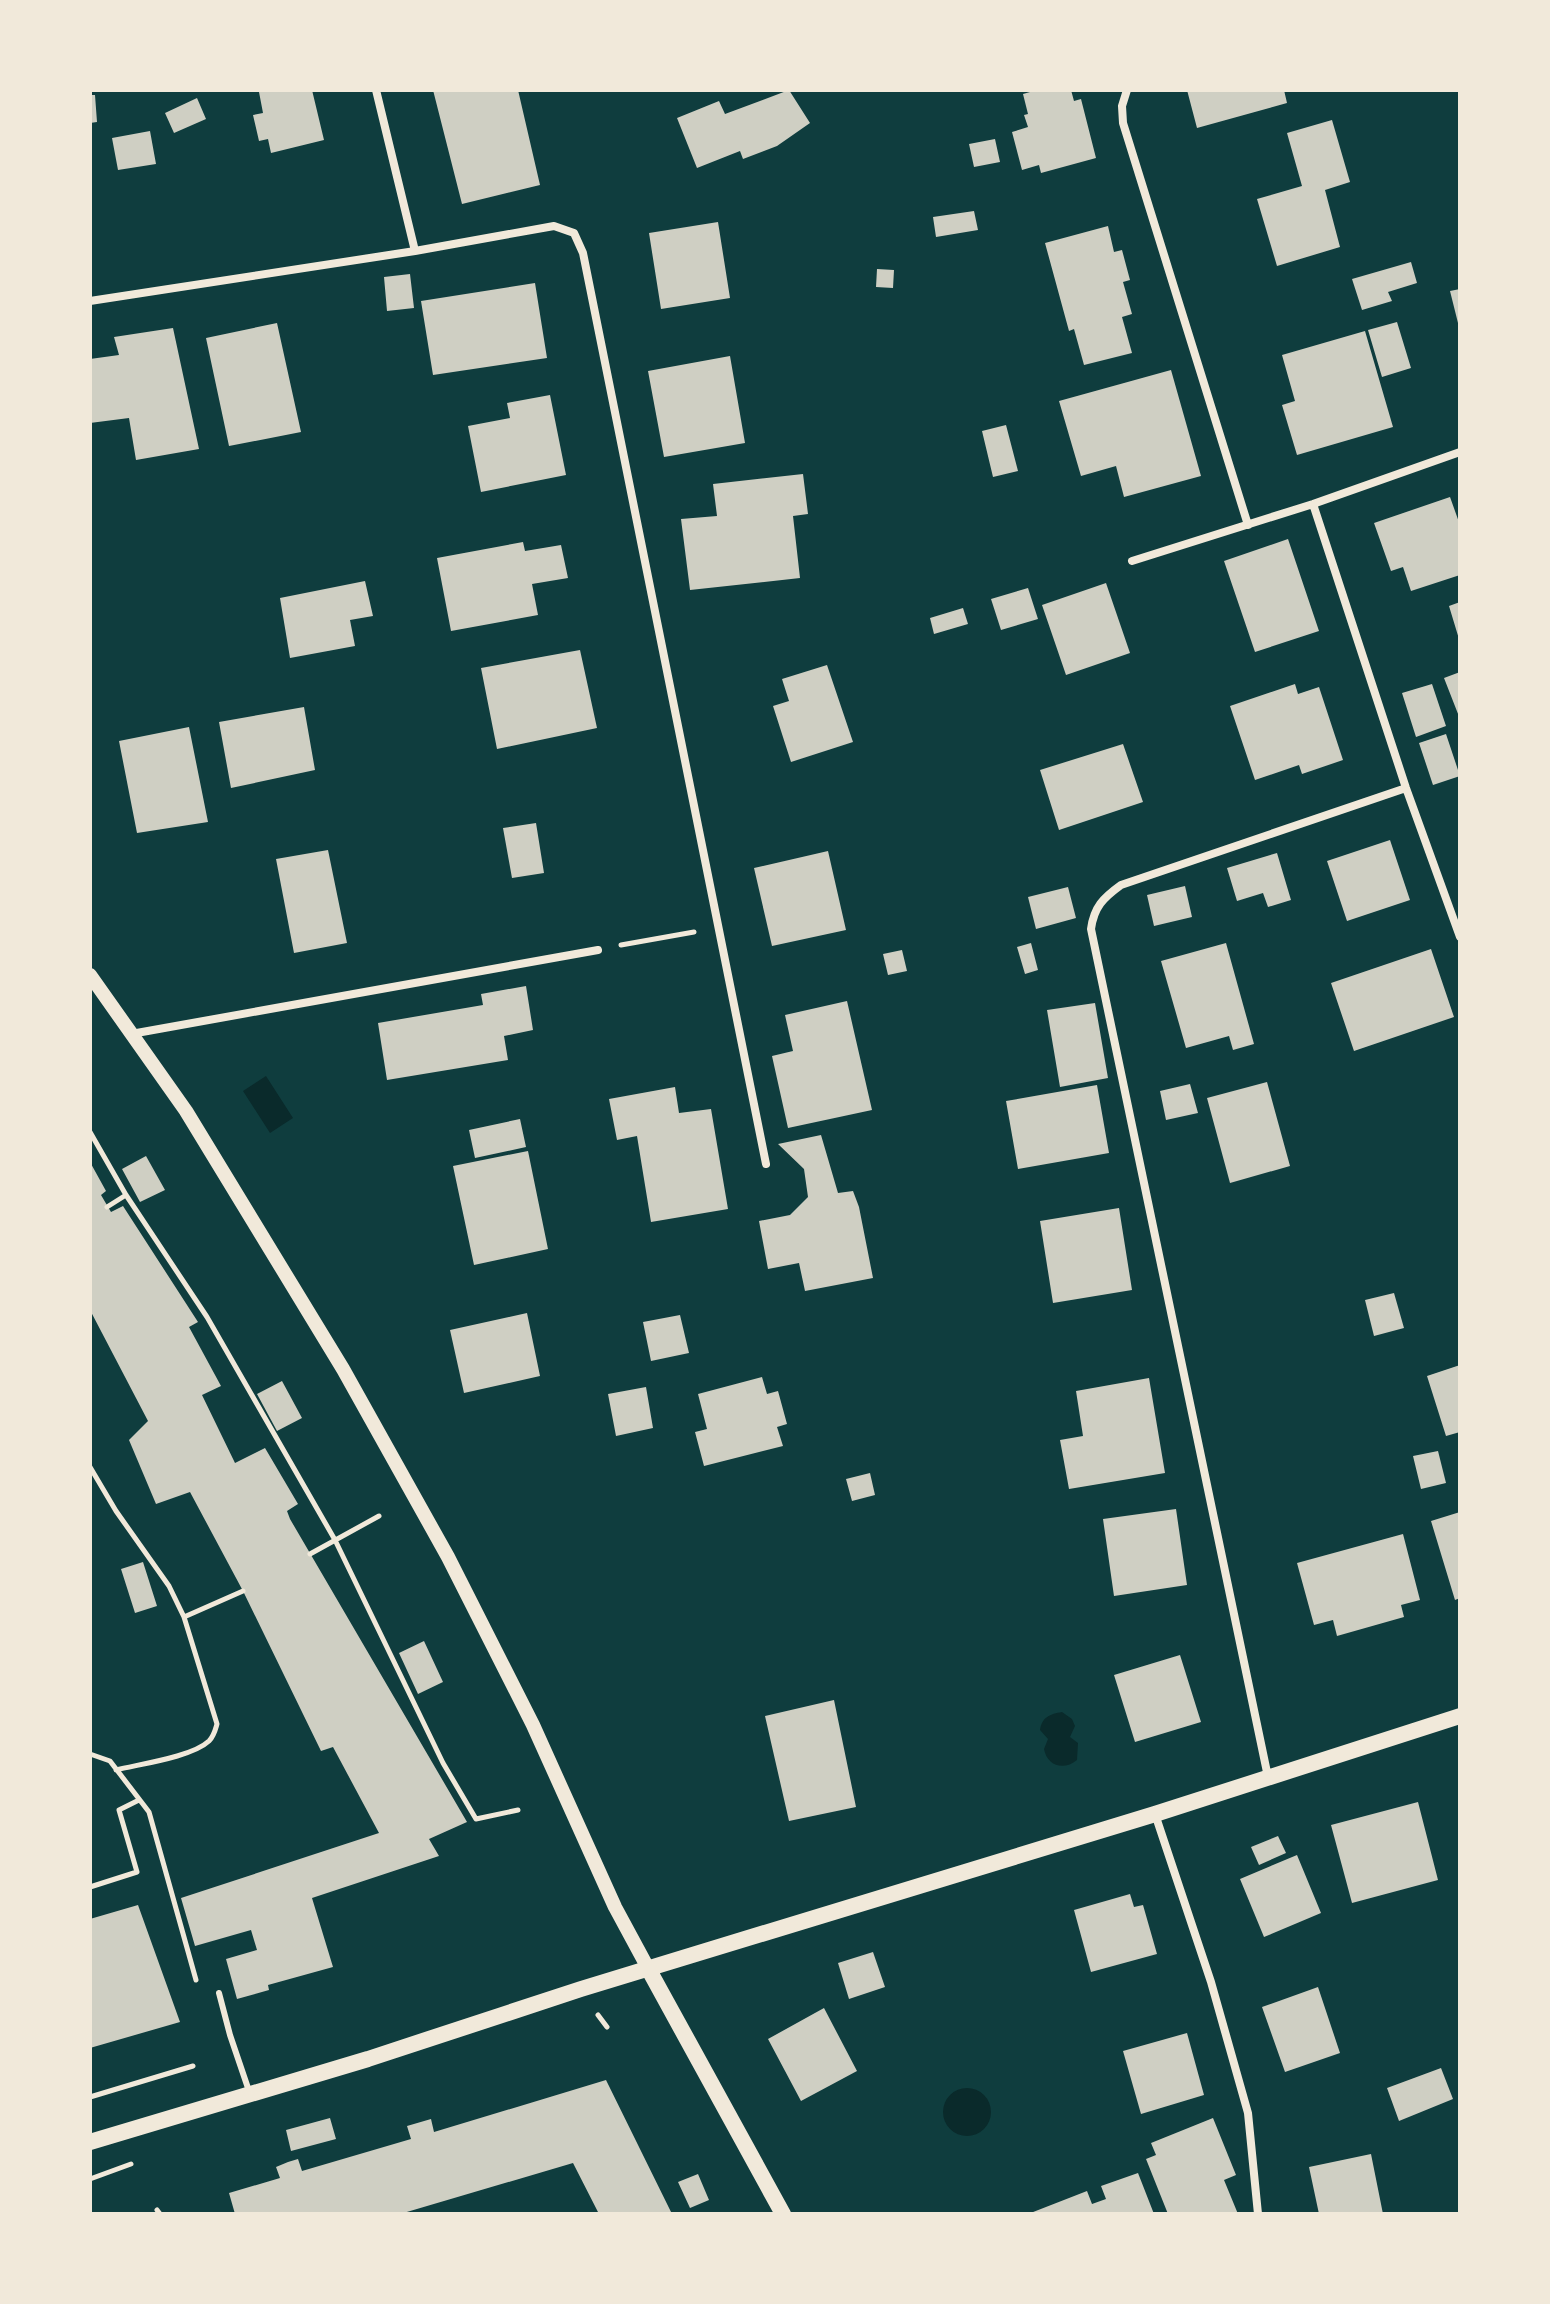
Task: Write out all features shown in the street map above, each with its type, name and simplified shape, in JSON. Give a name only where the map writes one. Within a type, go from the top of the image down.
[{"type":"main road","points":[[90,2142],[1155,1814],[1460,1716]]},
{"type":"main road","points":[[649,1970],[783,2214]]},
{"type":"street","points":[[376,90],[415,251]]},
{"type":"street","points":[[1127,90],[1122,106],[1123,123],[1248,525]]},
{"type":"street","points":[[90,301],[415,251],[554,226],[574,233],[579,242],[766,1164]]},
{"type":"street","points":[[1132,561],[1313,504],[1460,452]]},
{"type":"street","points":[[1313,504],[1406,788],[1460,937]]},
{"type":"street","points":[[1268,1778],[1091,929],[1097,905],[1121,885],[1406,788]]},
{"type":"street","points":[[130,1034],[598,950]]},
{"type":"street","points":[[90,975],[202,1136],[366,1409],[448,1557],[526,1711],[615,1907],[649,1970]]},
{"type":"street","points":[[1155,1814],[1211,1982],[1248,2113],[1258,2214]]},
{"type":"lane","points":[[219,1993],[250,2094]]},
{"type":"path","points":[[598,950],[718,927]]},
{"type":"path","points":[[90,1132],[126,1195],[207,1317],[335,1540],[443,1763],[476,1819],[518,1810]]},
{"type":"path","points":[[107,1207],[126,1195]]},
{"type":"path","points":[[90,1467],[116,1511],[169,1586],[184,1617],[217,1724],[207,1744],[192,1752],[116,1770]]},
{"type":"path","points":[[310,1554],[379,1516]]},
{"type":"path","points":[[184,1617],[243,1591]]},
{"type":"path","points":[[90,1754],[110,1761],[149,1812],[196,1980]]},
{"type":"path","points":[[90,1887],[137,1872],[119,1810],[139,1800]]},
{"type":"path","points":[[90,2097],[193,2066]]},
{"type":"water","points":[[266,1076],[293,1118],[270,1133],[243,1091]]},
{"type":"water","points":[[1062,1712],[1072,1719],[1075,1726],[1070,1737],[1078,1743],[1077,1760],[1062,1766],[1052,1763],[1046,1755],[1044,1749],[1048,1739],[1040,1730],[1047,1717]]},
{"type":"water","points":[[967,2088],[984,2095],[991,2112],[984,2129],[967,2136],[950,2129],[943,2112],[950,2095]]},
{"type":"building","points":[[312,90],[324,140],[271,153],[268,139],[259,141],[253,115],[263,113],[259,92]]},
{"type":"building","points":[[433,90],[518,90],[540,185],[462,204]]},
{"type":"building","points":[[789,90],[810,123],[777,146],[743,159],[740,151],[697,168],[677,118],[719,101],[725,114]]},
{"type":"building","points":[[1037,90],[1071,90],[1074,101],[1081,99],[1096,158],[1041,173],[1039,165],[1022,170],[1012,132],[1028,127],[1023,94]]},
{"type":"building","points":[[1187,90],[1284,90],[1287,103],[1197,128]]},
{"type":"building","points":[[90,95],[95,95],[97,122],[90,123]]},
{"type":"building","points":[[197,98],[206,119],[174,133],[165,113]]},
{"type":"building","points":[[1332,120],[1350,182],[1325,190],[1340,247],[1277,266],[1257,199],[1302,186],[1287,133]]},
{"type":"building","points":[[150,131],[156,164],[118,170],[112,138]]},
{"type":"building","points":[[995,139],[1000,162],[974,167],[969,144]]},
{"type":"building","points":[[974,211],[978,230],[936,237],[933,217]]},
{"type":"building","points":[[718,222],[730,298],[661,309],[649,233]]},
{"type":"building","points":[[1108,226],[1114,252],[1122,250],[1130,280],[1123,282],[1132,314],[1122,317],[1132,353],[1084,365],[1074,329],[1069,331],[1045,243]]},
{"type":"building","points":[[1411,262],[1417,283],[1388,292],[1392,301],[1362,310],[1352,279]]},
{"type":"building","points":[[877,269],[894,270],[893,288],[876,287]]},
{"type":"building","points":[[410,274],[414,308],[387,311],[384,277]]},
{"type":"building","points":[[535,283],[547,358],[433,375],[421,301]]},
{"type":"building","points":[[1460,289],[1460,327],[1459,327],[1450,291]]},
{"type":"building","points":[[1397,322],[1411,368],[1382,377],[1368,330]]},
{"type":"building","points":[[277,323],[301,432],[229,446],[206,338]]},
{"type":"building","points":[[173,328],[199,449],[136,460],[129,418],[90,423],[90,359],[119,355],[114,337]]},
{"type":"building","points":[[1365,331],[1393,427],[1297,455],[1282,405],[1295,401],[1282,355]]},
{"type":"building","points":[[730,356],[745,443],[664,457],[648,371]]},
{"type":"building","points":[[1171,370],[1201,476],[1124,497],[1116,466],[1081,476],[1059,401]]},
{"type":"building","points":[[550,395],[566,475],[481,492],[468,426],[510,418],[507,403]]},
{"type":"building","points":[[1006,425],[1018,471],[993,477],[982,431]]},
{"type":"building","points":[[803,474],[808,514],[793,516],[800,578],[690,590],[681,519],[717,516],[713,484]]},
{"type":"building","points":[[1450,497],[1460,525],[1460,575],[1411,591],[1403,567],[1391,571],[1374,523]]},
{"type":"building","points":[[1288,539],[1319,631],[1255,652],[1224,561]]},
{"type":"building","points":[[523,542],[525,551],[561,545],[568,578],[532,584],[538,615],[451,631],[437,558]]},
{"type":"building","points":[[365,581],[373,616],[350,620],[355,646],[290,658],[280,598]]},
{"type":"building","points":[[1106,583],[1130,653],[1066,675],[1042,605]]},
{"type":"building","points":[[1028,588],[1038,619],[1001,630],[991,599]]},
{"type":"building","points":[[1460,602],[1460,638],[1459,639],[1449,606]]},
{"type":"building","points":[[963,608],[968,624],[934,634],[930,618]]},
{"type":"building","points":[[580,650],[597,728],[497,749],[481,668]]},
{"type":"building","points":[[827,665],[853,742],[791,762],[773,706],[789,701],[782,679]]},
{"type":"building","points":[[1460,672],[1460,719],[1444,678]]},
{"type":"building","points":[[1295,684],[1298,694],[1319,687],[1343,760],[1302,774],[1299,765],[1255,780],[1230,706]]},
{"type":"building","points":[[1432,684],[1446,726],[1416,737],[1402,693]]},
{"type":"building","points":[[304,707],[315,770],[231,788],[219,722]]},
{"type":"building","points":[[189,727],[208,822],[137,833],[119,741]]},
{"type":"building","points":[[1446,734],[1460,776],[1433,785],[1419,743]]},
{"type":"building","points":[[1123,744],[1143,802],[1059,830],[1040,770]]},
{"type":"building","points":[[536,823],[544,873],[512,878],[503,828]]},
{"type":"building","points":[[1390,840],[1410,900],[1347,921],[1327,861]]},
{"type":"building","points":[[328,850],[347,943],[294,953],[276,859]]},
{"type":"building","points":[[828,851],[846,930],[772,946],[754,868]]},
{"type":"building","points":[[1277,853],[1291,900],[1268,907],[1263,893],[1237,901],[1227,868]]},
{"type":"building","points":[[1185,886],[1192,917],[1154,926],[1147,895]]},
{"type":"building","points":[[1068,887],[1076,918],[1036,929],[1028,897]]},
{"type":"building","points":[[1031,943],[1038,970],[1025,974],[1017,947]]},
{"type":"building","points":[[1226,943],[1254,1044],[1233,1050],[1229,1036],[1186,1048],[1161,961]]},
{"type":"building","points":[[1431,949],[1454,1017],[1354,1051],[1331,983]]},
{"type":"building","points":[[902,950],[907,971],[888,975],[883,954]]},
{"type":"building","points":[[526,986],[533,1030],[504,1036],[508,1060],[387,1080],[378,1023],[483,1005],[481,994]]},
{"type":"building","points":[[847,1001],[872,1110],[788,1128],[772,1056],[793,1051],[785,1015]]},
{"type":"building","points":[[1095,1003],[1108,1078],[1060,1087],[1047,1010]]},
{"type":"building","points":[[1267,1082],[1290,1166],[1230,1183],[1207,1098]]},
{"type":"building","points":[[1190,1084],[1198,1113],[1166,1120],[1160,1091]]},
{"type":"building","points":[[1097,1085],[1109,1153],[1018,1169],[1006,1101]]},
{"type":"building","points":[[675,1087],[679,1113],[711,1109],[728,1209],[651,1222],[637,1136],[617,1140],[609,1099]]},
{"type":"building","points":[[520,1119],[526,1147],[475,1158],[469,1130]]},
{"type":"building","points":[[821,1135],[838,1193],[853,1191],[859,1207],[873,1278],[805,1291],[799,1263],[768,1269],[759,1221],[790,1215],[808,1197],[804,1169],[778,1144]]},
{"type":"building","points":[[528,1151],[548,1249],[474,1265],[453,1166]]},
{"type":"building","points":[[146,1156],[165,1190],[140,1202],[122,1169]]},
{"type":"building","points":[[90,1162],[106,1191],[101,1195],[111,1212],[123,1206],[198,1322],[189,1327],[221,1386],[202,1395],[235,1463],[265,1448],[298,1504],[287,1511],[290,1519],[467,1822],[429,1839],[439,1856],[312,1898],[333,1967],[268,1985],[269,1990],[237,1999],[226,1959],[257,1950],[251,1930],[195,1946],[181,1898],[379,1833],[333,1747],[321,1751],[243,1591],[190,1492],[156,1504],[129,1440],[148,1421],[90,1310]]},
{"type":"building","points":[[1119,1208],[1132,1290],[1053,1303],[1040,1221]]},
{"type":"building","points":[[1394,1293],[1404,1328],[1374,1336],[1365,1300]]},
{"type":"building","points":[[527,1313],[540,1376],[464,1393],[450,1330]]},
{"type":"building","points":[[680,1315],[689,1353],[651,1361],[643,1322]]},
{"type":"building","points":[[1460,1365],[1460,1432],[1446,1436],[1427,1376]]},
{"type":"building","points":[[762,1377],[767,1394],[778,1391],[787,1424],[777,1427],[783,1446],[704,1466],[695,1432],[707,1429],[698,1394]]},
{"type":"building","points":[[1149,1378],[1165,1473],[1069,1489],[1060,1440],[1083,1436],[1076,1391]]},
{"type":"building","points":[[282,1381],[302,1418],[277,1431],[257,1394]]},
{"type":"building","points":[[646,1387],[653,1428],[616,1436],[608,1394]]},
{"type":"building","points":[[1438,1451],[1446,1483],[1421,1489],[1413,1456]]},
{"type":"building","points":[[870,1473],[875,1495],[852,1501],[846,1479]]},
{"type":"building","points":[[1176,1509],[1187,1585],[1114,1596],[1103,1519]]},
{"type":"building","points":[[1460,1512],[1460,1598],[1455,1600],[1431,1521]]},
{"type":"building","points":[[1403,1534],[1420,1600],[1401,1605],[1404,1617],[1337,1636],[1333,1620],[1314,1625],[1297,1563]]},
{"type":"building","points":[[143,1562],[157,1606],[135,1613],[121,1569]]},
{"type":"building","points":[[424,1641],[443,1682],[418,1694],[399,1653]]},
{"type":"building","points":[[1180,1655],[1201,1722],[1135,1742],[1114,1675]]},
{"type":"building","points":[[834,1700],[856,1807],[789,1821],[765,1716]]},
{"type":"building","points":[[1418,1802],[1438,1880],[1352,1903],[1331,1825]]},
{"type":"building","points":[[1278,1836],[1286,1853],[1259,1865],[1251,1847]]},
{"type":"building","points":[[1297,1855],[1321,1913],[1264,1937],[1240,1879]]},
{"type":"building","points":[[1130,1894],[1134,1907],[1143,1905],[1157,1954],[1091,1972],[1074,1910]]},
{"type":"building","points":[[138,1905],[180,2022],[90,2048],[90,1919]]},
{"type":"building","points":[[873,1952],[885,1987],[849,1999],[838,1963]]},
{"type":"building","points":[[1318,1987],[1340,2053],[1285,2072],[1262,2007]]},
{"type":"building","points":[[824,2008],[857,2071],[801,2101],[768,2039]]},
{"type":"building","points":[[1187,2033],[1204,2095],[1141,2114],[1123,2051]]},
{"type":"building","points":[[1441,2068],[1453,2099],[1399,2121],[1387,2088]]},
{"type":"building","points":[[606,2080],[672,2214],[599,2214],[573,2163],[400,2214],[235,2214],[229,2193],[280,2178],[276,2167],[288,2162],[298,2159],[302,2171],[411,2139],[407,2126],[431,2119],[434,2132]]},
{"type":"building","points":[[330,2118],[336,2139],[291,2151],[286,2130]]},
{"type":"building","points":[[1213,2118],[1236,2175],[1224,2180],[1238,2214],[1168,2214],[1146,2159],[1156,2155],[1151,2143]]},
{"type":"building","points":[[1371,2154],[1383,2214],[1319,2214],[1309,2167]]},
{"type":"building","points":[[1138,2173],[1154,2214],[1028,2214],[1087,2191],[1092,2204],[1106,2199],[1101,2186]]},
{"type":"building","points":[[698,2174],[709,2200],[690,2208],[678,2182]]}]
